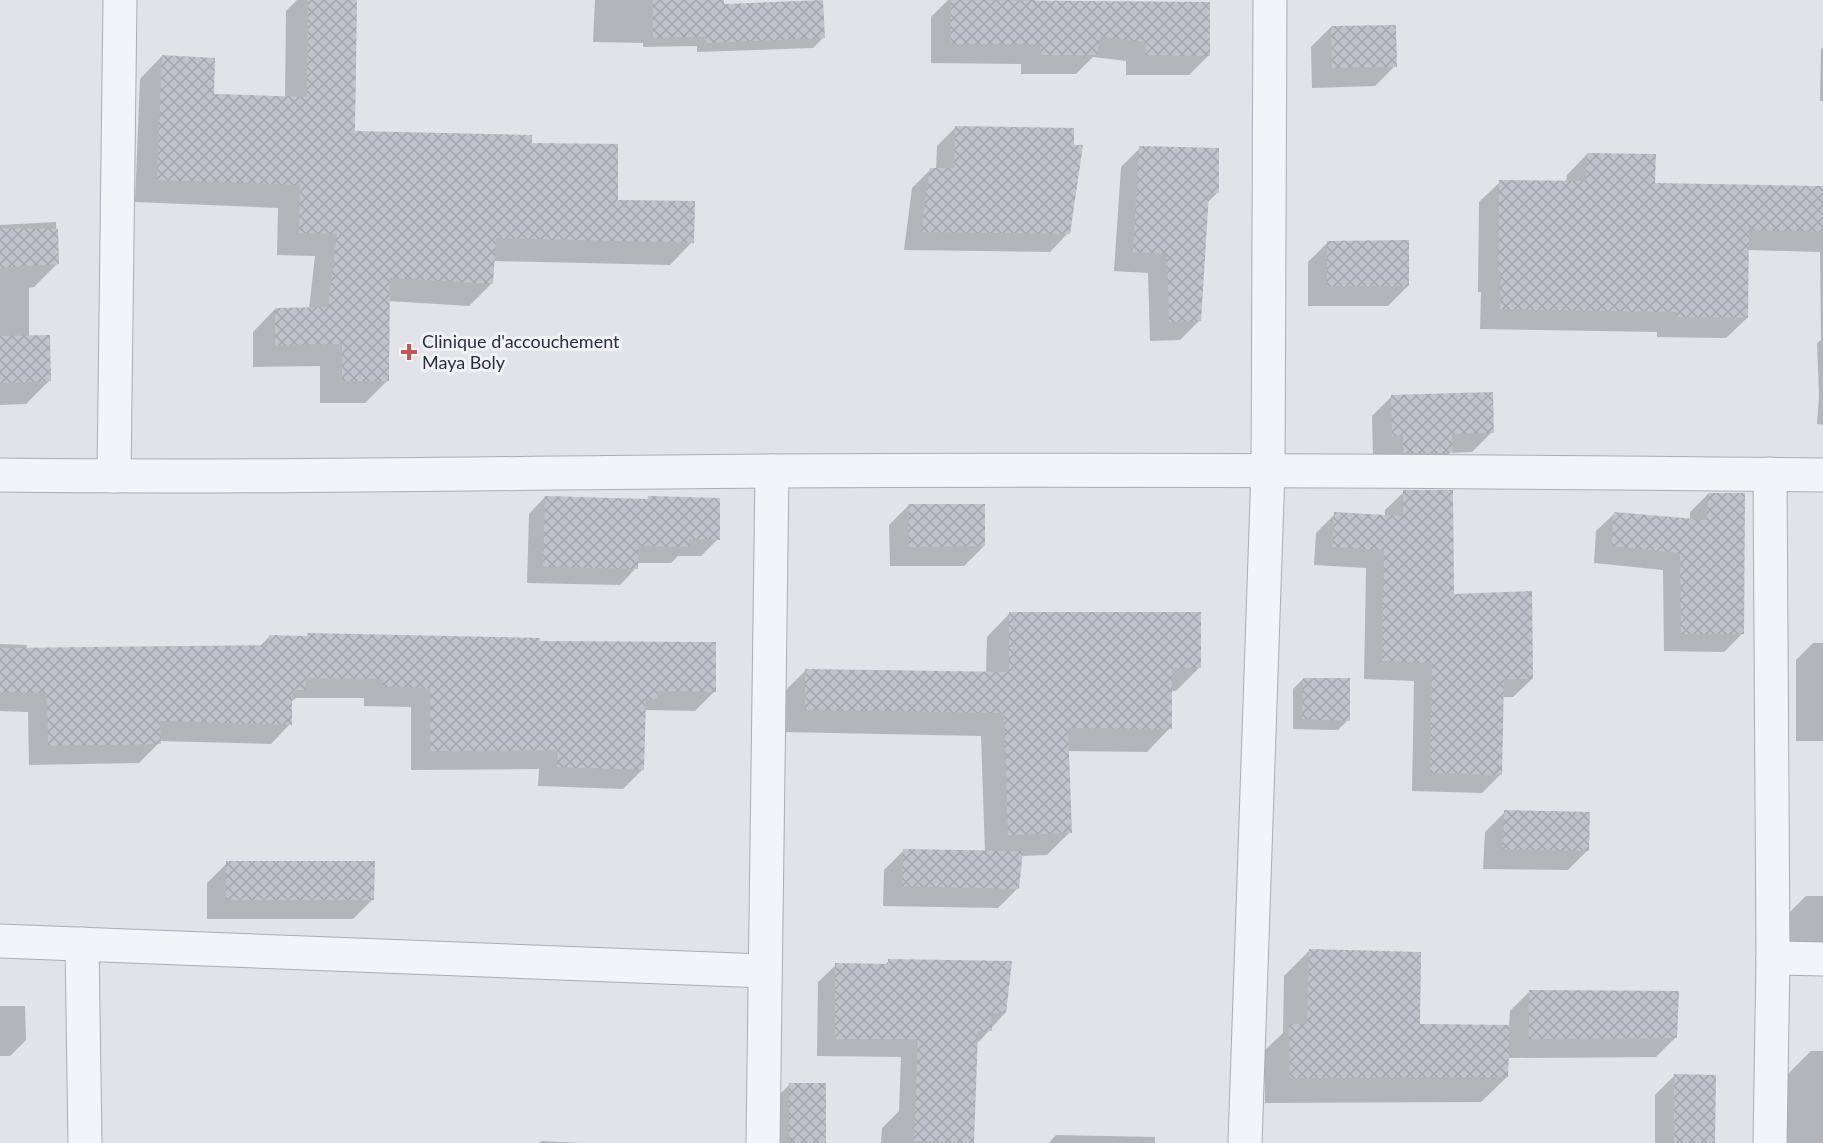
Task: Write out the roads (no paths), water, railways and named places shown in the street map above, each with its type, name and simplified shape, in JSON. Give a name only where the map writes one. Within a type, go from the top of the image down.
[{"type":"street","points":[[114,476],[120,0]]},
{"type":"street","points":[[1245,1143],[1268,470],[1270,0]]},
{"type":"street","points":[[0,475],[1268,470],[1823,475]]},
{"type":"street","points":[[763,1143],[772,471]]},
{"type":"street","points":[[1770,474],[1773,958],[1770,1143]]},
{"type":"street","points":[[0,941],[765,971]]},
{"type":"street","points":[[82,944],[85,1143]]},
{"type":"street","points":[[1773,958],[1823,958]]},
{"type":"place","name":"Clinique d'accouchement Maya Boly","points":[[409,352]]}]
